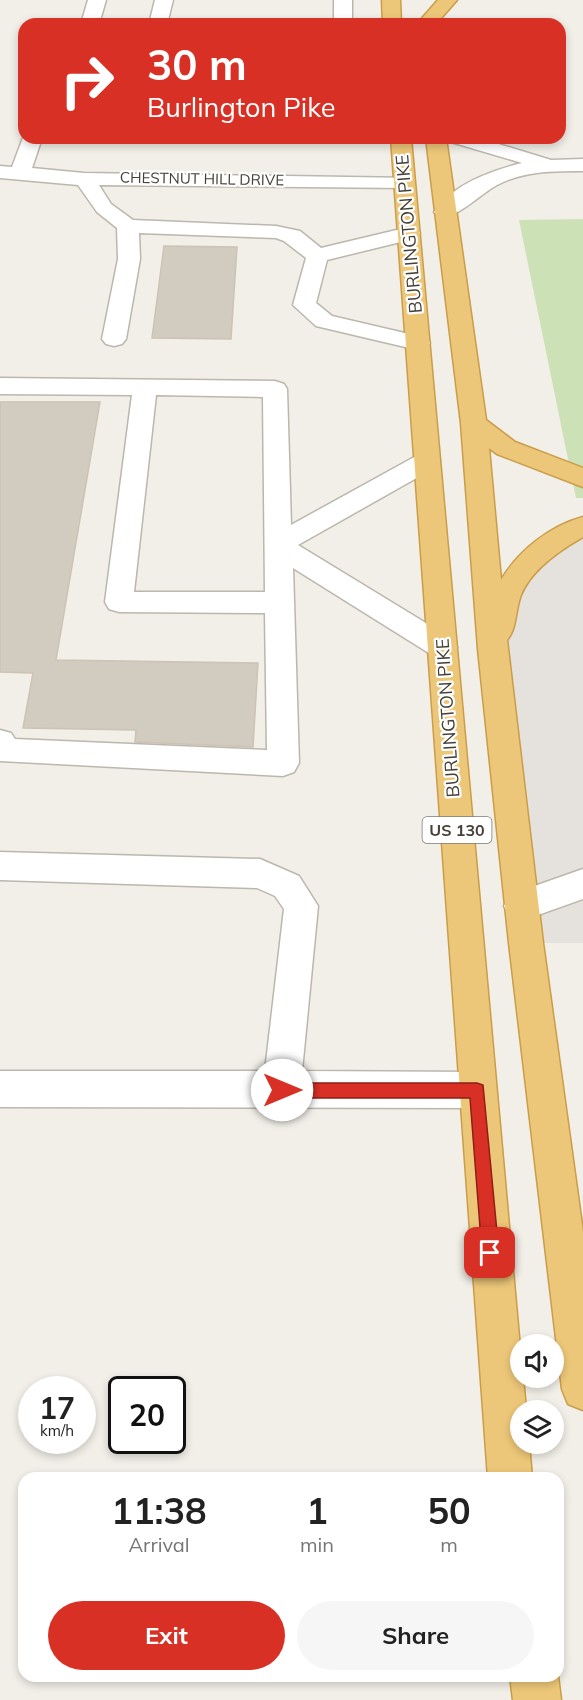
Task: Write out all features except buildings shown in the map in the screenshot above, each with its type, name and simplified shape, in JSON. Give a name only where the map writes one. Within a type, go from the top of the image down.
[{"type":"highway","points":[[391,0],[392,18]]},
{"type":"highway","points":[[423,0],[425,18]]},
{"type":"highway","points":[[432,18],[448,0]]},
{"type":"highway","name":"BURLINGTON PIKE","points":[[401,144],[509,1472]]},
{"type":"highway","name":"BURLINGTON PIKE","points":[[437,144],[474,423],[493,649],[521,906],[583,1389]]},
{"type":"highway","points":[[474,423],[506,448],[583,477]]},
{"type":"highway","points":[[493,649],[507,596],[516,580],[530,562],[565,533],[583,526]]},
{"type":"highway","points":[[535,1682],[537,1700]]},
{"type":"street","points":[[92,18],[98,0]]},
{"type":"street","points":[[160,18],[164,0]]},
{"type":"street","points":[[343,0],[343,18]]},
{"type":"street","points":[[10,172],[28,144]]},
{"type":"street","points":[[478,144],[547,165]]},
{"type":"street","points":[[445,212],[484,180],[547,165],[583,165]]},
{"type":"street","name":"CHESTNUT HILL DRIVE","points":[[10,172],[84,179],[404,182]]},
{"type":"street","points":[[84,179],[104,208],[128,226],[276,232],[292,236],[317,256]]},
{"type":"street","points":[[114,339],[129,259],[128,226]]},
{"type":"street","points":[[317,256],[409,233]]},
{"type":"street","points":[[317,256],[304,305],[324,321],[418,343]]},
{"type":"street","points":[[0,387],[275,388],[277,544],[284,726],[283,763],[7,751],[0,742]]},
{"type":"street","points":[[145,388],[119,602],[279,603]]},
{"type":"street","points":[[277,544],[428,461]]},
{"type":"street","points":[[277,544],[442,647]]},
{"type":"street","points":[[0,866],[260,874],[287,886],[301,906],[282,1090]]},
{"type":"street","points":[[521,906],[583,884]]},
{"type":"street","points":[[0,1089],[477,1090]]},
{"type":"shaded area","points":[[583,531],[583,943],[526,943],[493,649],[507,596]]},
{"type":"green space","points":[[583,219],[583,498],[576,498],[519,220]]},
{"type":"route","points":[[282,1090],[477,1090],[490,1253]]}]
